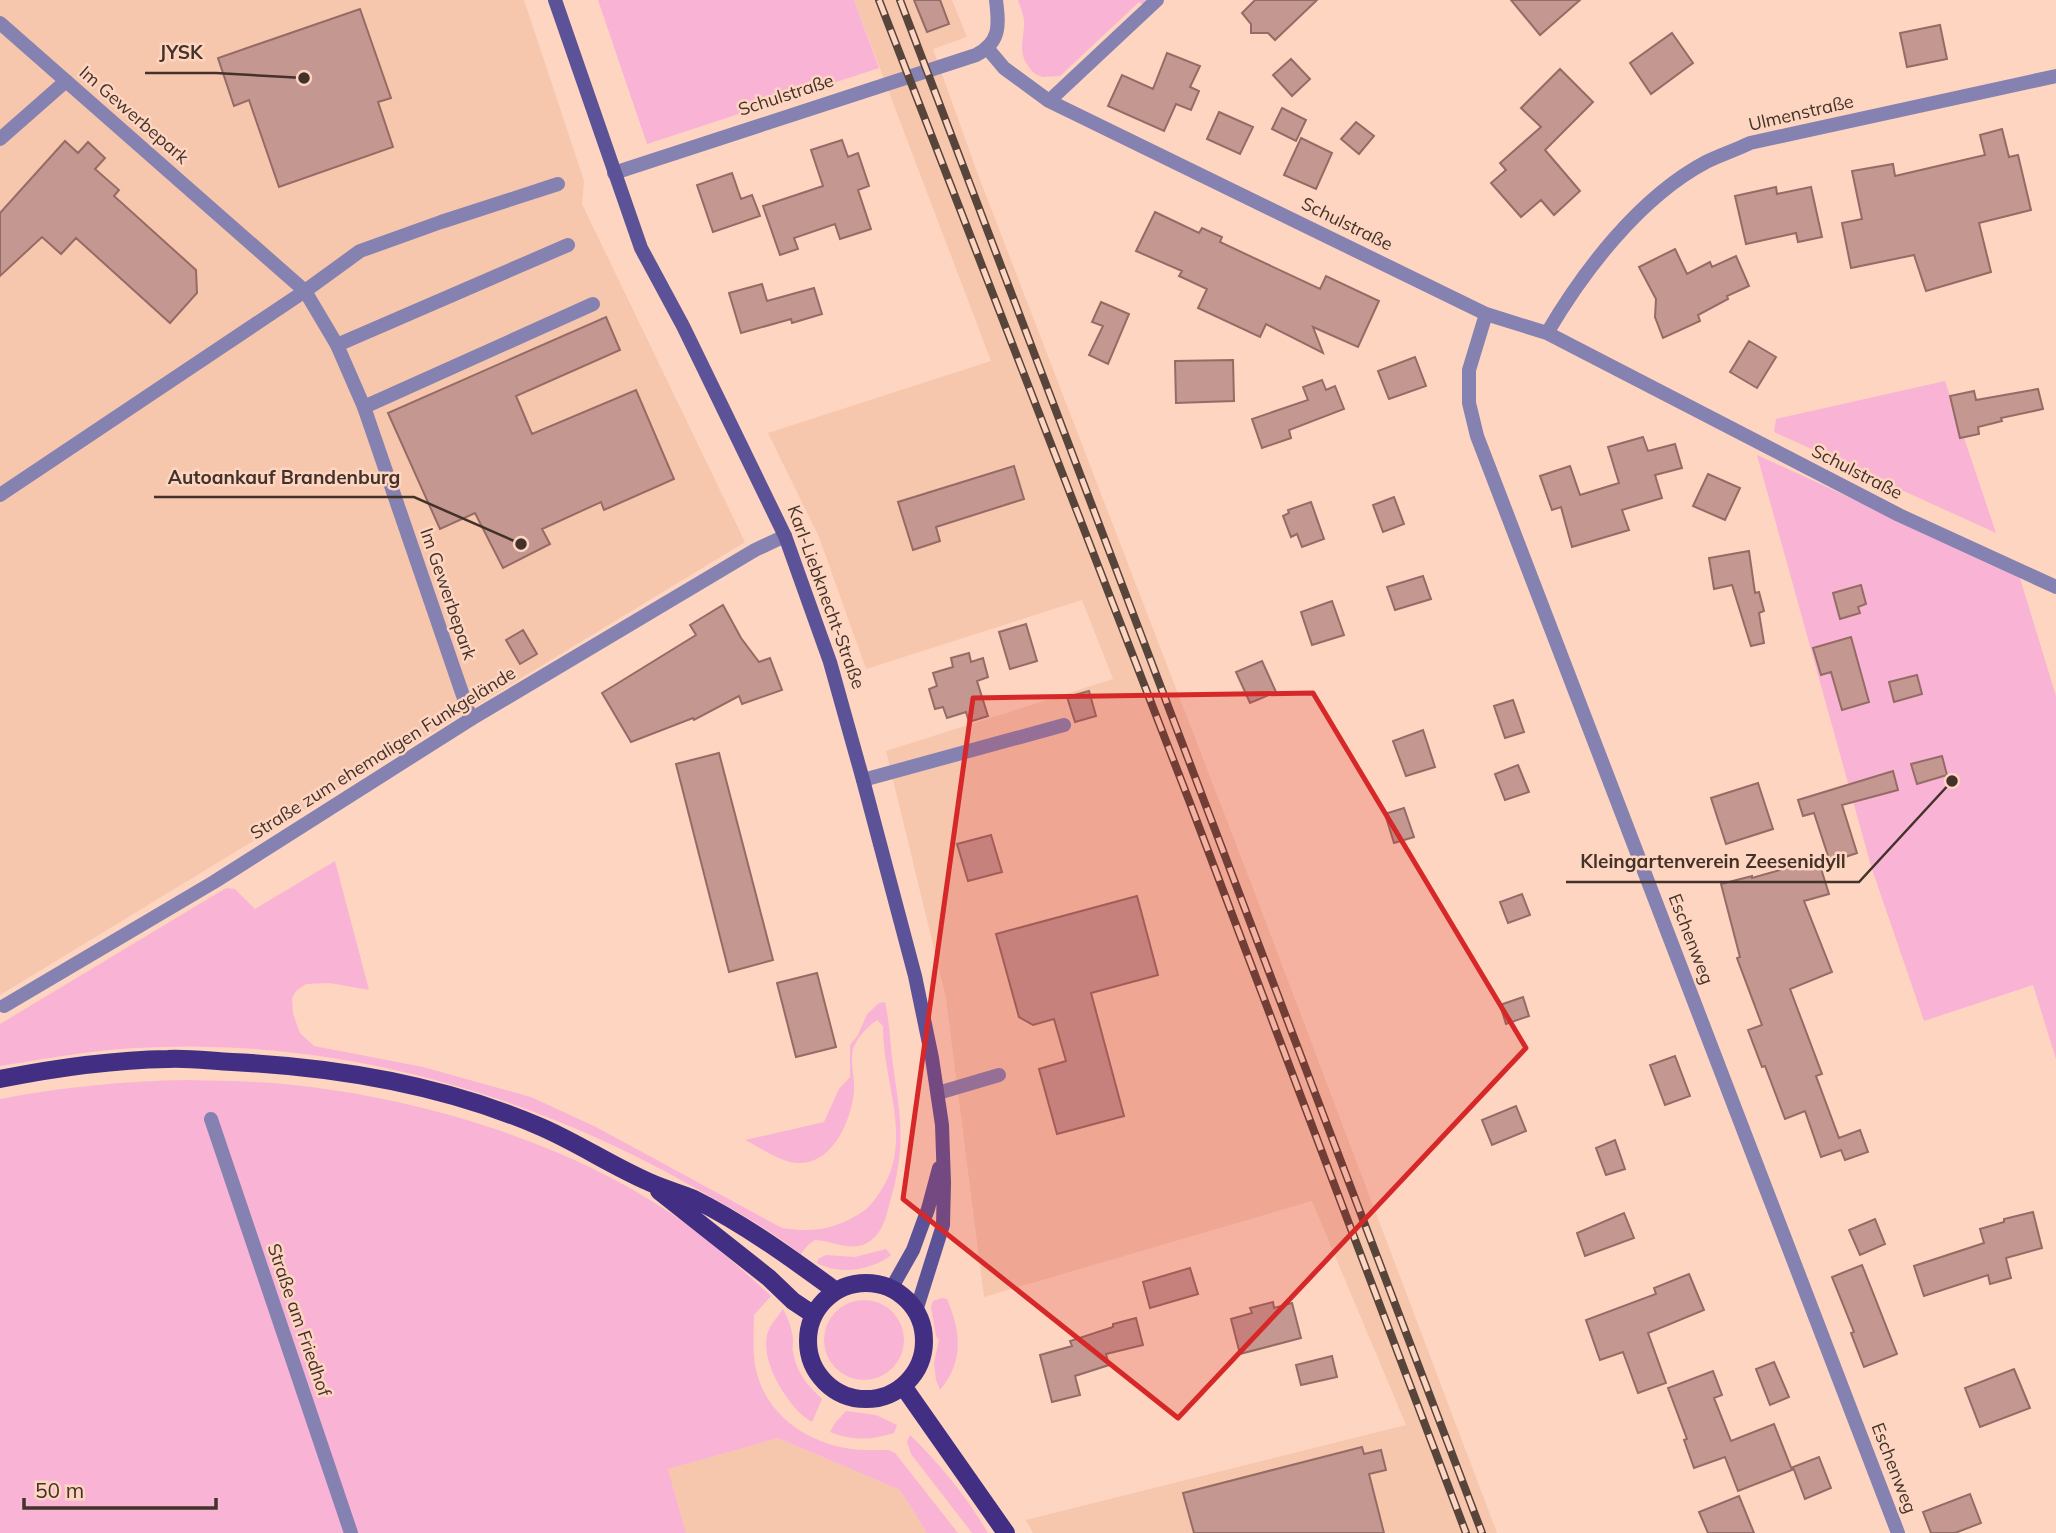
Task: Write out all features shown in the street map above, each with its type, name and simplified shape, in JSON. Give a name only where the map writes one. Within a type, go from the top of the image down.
[{"type":"main road","points":[[0,1079],[48,1069],[169,1059],[343,1072],[458,1098],[516,1118],[588,1150],[649,1182],[693,1199],[836,1291]]},
{"type":"main road","points":[[649,1182],[793,1301],[814,1315]]},
{"type":"main road","points":[[873,1283],[891,1289],[905,1298],[916,1311],[923,1334],[922,1359],[904,1386],[889,1395],[871,1399],[854,1398],[837,1392],[823,1381],[813,1366],[808,1349],[808,1332],[814,1315],[823,1302],[836,1291],[854,1284],[873,1283]]},
{"type":"main road","points":[[904,1386],[1006,1533]]},
{"type":"street","name":"Karl-Liebknecht-Straße","points":[[555,0],[640,248],[682,326],[785,536],[830,662],[863,780],[915,976],[942,1125],[943,1225],[916,1311]]},
{"type":"street","points":[[988,49],[995,38],[999,20],[996,0]]},
{"type":"street","points":[[1049,101],[1157,0]]},
{"type":"street","name":"Im Gewerbepark","points":[[0,23],[305,291],[337,345],[364,407],[471,719]]},
{"type":"street","name":"Schulstraße","points":[[614,173],[988,49],[1004,68],[1049,101],[1486,314],[1547,333],[1899,515],[2056,587]]},
{"type":"street","name":"Ulmenstraße","points":[[1547,333],[1567,299],[1608,246],[1642,209],[1705,163],[1750,143],[2056,76]]},
{"type":"street","points":[[0,139],[66,81]]},
{"type":"street","points":[[0,495],[305,291],[360,251],[558,184]]},
{"type":"street","points":[[337,345],[568,244]]},
{"type":"street","points":[[364,407],[593,304]]},
{"type":"street","name":"Eschenweg","points":[[1486,314],[1469,370],[1469,403],[1477,436],[1898,1533]]},
{"type":"street","name":"Straße zum ehemaligen Funkgelände","points":[[4,1006],[214,882],[471,719],[755,550],[785,536]]},
{"type":"street","points":[[863,780],[1064,725]]},
{"type":"street","points":[[938,1093],[999,1075]]},
{"type":"street","name":"Straße am Friedhof","points":[[211,1119],[351,1533]]},
{"type":"street","name":"Karl-Liebknecht-Straße","points":[[891,1289],[913,1250],[929,1209],[942,1157]]},
{"type":"highlighted area","points":[[1313,693],[1526,1048],[1178,1418],[903,1199],[973,698]]},
{"type":"shaded area","points":[[0,0],[524,0],[584,181],[582,204],[745,542],[0,995]]},
{"type":"shaded area","points":[[598,0],[854,0],[879,68],[647,144]]},
{"type":"shaded area","points":[[854,0],[952,0],[967,37],[933,49],[977,172],[1254,891],[1497,1533],[1033,1533],[1026,1520],[1406,1425],[1312,1201],[984,1297],[946,998],[886,751],[1113,679],[1082,600],[866,669],[819,537],[768,433],[991,361]]},
{"type":"shaded area","points":[[1018,0],[1157,0],[1148,9],[1139,2],[1060,76],[1042,77],[1035,74],[1024,57],[1024,20]]},
{"type":"shaded area","points":[[1945,381],[1996,533],[1774,432],[1776,419]]},
{"type":"shaded area","points":[[1757,455],[2019,575],[2056,696],[2056,1059],[2033,985],[1924,1021],[1871,866]]},
{"type":"shaded area","points":[[335,861],[369,990],[330,983],[306,984],[296,991],[292,998],[293,1014],[300,1033],[314,1046],[423,1067],[531,1097],[596,1127],[782,1228],[819,1229],[854,1217],[872,1203],[890,1172],[896,1132],[883,1026],[877,1020],[863,1033],[853,1049],[852,1103],[844,1127],[831,1148],[822,1156],[799,1163],[778,1158],[745,1140],[824,1122],[839,1089],[850,1077],[850,1045],[858,1035],[867,1014],[879,1003],[885,1002],[898,1102],[900,1149],[895,1183],[880,1230],[867,1243],[861,1245],[848,1246],[815,1240],[801,1254],[720,1202],[608,1143],[544,1116],[478,1093],[412,1074],[344,1060],[275,1051],[206,1047],[136,1048],[0,1066],[0,1024],[226,888],[235,889],[255,909]]},
{"type":"shaded area","points":[[188,1080],[272,1083],[333,1090],[434,1111],[534,1143],[627,1186],[696,1231],[771,1296],[754,1315],[754,1349],[761,1385],[777,1411],[801,1431],[830,1444],[856,1450],[889,1450],[895,1453],[958,1533],[927,1533],[900,1490],[778,1438],[668,1469],[686,1533],[0,1533],[0,1099],[94,1085]]},
{"type":"shaded area","points":[[886,1249],[891,1255],[865,1268],[835,1269],[817,1263],[818,1259],[826,1255],[855,1257]]},
{"type":"shaded area","points":[[947,1299],[952,1311],[958,1346],[953,1368],[940,1390],[934,1363],[939,1340],[931,1307],[933,1301]]},
{"type":"shaded area","points":[[864,1300],[879,1303],[892,1312],[901,1325],[904,1340],[901,1355],[892,1368],[879,1377],[864,1380],[849,1377],[836,1368],[827,1355],[824,1340],[827,1325],[836,1312],[849,1303]]},
{"type":"shaded area","points":[[783,1309],[793,1337],[797,1366],[807,1384],[822,1399],[812,1422],[794,1407],[785,1395],[767,1356],[768,1332]]},
{"type":"shaded area","points":[[846,1411],[876,1415],[897,1425],[894,1433],[870,1438],[847,1437],[830,1432]]},
{"type":"shaded area","points":[[910,1435],[952,1481],[988,1533],[972,1533],[911,1454],[907,1442]]},
{"type":"shaded area","points":[[778,1438],[900,1490],[927,1533],[686,1533],[668,1469]]},
{"type":"building","points":[[914,0],[940,0],[949,24],[927,32]]},
{"type":"building","points":[[1255,0],[1317,0],[1275,40],[1268,33],[1251,33],[1251,24],[1242,13]]},
{"type":"building","points":[[1511,0],[1580,0],[1540,35]]},
{"type":"building","points":[[360,9],[391,98],[378,102],[393,147],[279,187],[249,100],[234,106],[218,58]]},
{"type":"building","points":[[1940,25],[1947,59],[1907,67],[1900,33]]},
{"type":"building","points":[[1672,33],[1693,63],[1651,94],[1630,63]]},
{"type":"building","points":[[1167,53],[1200,66],[1190,87],[1199,91],[1191,110],[1176,104],[1164,131],[1108,106],[1122,75],[1153,89]]},
{"type":"building","points":[[1291,59],[1310,79],[1292,96],[1273,75]]},
{"type":"building","points":[[1560,69],[1593,102],[1545,150],[1580,191],[1554,215],[1541,200],[1521,217],[1491,183],[1506,170],[1500,163],[1541,127],[1521,108]]},
{"type":"building","points":[[1282,108],[1306,120],[1296,141],[1272,129]]},
{"type":"building","points":[[1219,112],[1253,127],[1240,154],[1207,139]]},
{"type":"building","points":[[1356,122],[1374,136],[1359,154],[1341,139]]},
{"type":"building","points":[[2002,129],[2009,157],[2018,155],[2031,210],[1979,223],[1991,272],[1926,291],[1914,255],[1851,268],[1842,223],[1862,219],[1852,171],[1893,164],[1895,176],[1985,155],[1980,135]]},
{"type":"building","points":[[1301,138],[1332,153],[1316,189],[1284,175]]},
{"type":"building","points":[[842,140],[848,157],[858,153],[869,186],[858,190],[871,229],[840,239],[835,224],[794,238],[798,249],[780,255],[763,206],[823,186],[811,150]]},
{"type":"building","points":[[65,141],[78,153],[88,142],[105,158],[95,169],[119,190],[114,196],[196,270],[197,293],[170,323],[76,238],[61,254],[42,237],[0,276],[0,213]]},
{"type":"building","points":[[732,173],[741,199],[752,195],[760,216],[713,232],[697,185]]},
{"type":"building","points":[[1776,187],[1777,194],[1811,187],[1822,237],[1798,242],[1796,233],[1746,244],[1735,196]]},
{"type":"building","points":[[1155,212],[1199,233],[1202,228],[1222,237],[1220,242],[1320,289],[1326,276],[1379,301],[1358,347],[1313,327],[1323,353],[1266,324],[1260,337],[1198,308],[1207,289],[1179,276],[1182,271],[1136,251]]},
{"type":"building","points":[[1675,249],[1687,274],[1710,262],[1712,267],[1736,256],[1749,286],[1727,296],[1728,299],[1698,315],[1700,321],[1663,338],[1655,317],[1656,299],[1639,267]]},
{"type":"building","points":[[762,284],[767,301],[814,288],[822,314],[792,323],[791,319],[741,333],[729,293]]},
{"type":"building","points":[[1101,302],[1129,314],[1108,364],[1089,355],[1103,326],[1092,322]]},
{"type":"building","points":[[606,317],[620,350],[516,396],[532,434],[636,390],[674,479],[604,510],[601,502],[542,529],[550,544],[503,568],[475,513],[440,529],[388,413]]},
{"type":"building","points":[[1749,341],[1776,357],[1757,388],[1730,372]]},
{"type":"building","points":[[1415,357],[1426,386],[1389,399],[1378,371]]},
{"type":"building","points":[[1233,360],[1234,401],[1176,403],[1175,361]]},
{"type":"building","points":[[1322,380],[1326,390],[1335,386],[1344,409],[1289,430],[1291,438],[1262,448],[1252,419],[1308,400],[1303,387]]},
{"type":"building","points":[[2038,389],[2043,409],[2001,418],[2002,421],[1978,427],[1979,434],[1960,438],[1950,396],[1974,391],[1976,400]]},
{"type":"building","points":[[1643,437],[1648,451],[1675,444],[1682,468],[1655,475],[1662,498],[1622,510],[1629,530],[1572,547],[1561,507],[1552,510],[1540,476],[1570,466],[1580,495],[1619,483],[1608,447]]},
{"type":"building","points":[[1014,466],[1024,499],[936,527],[940,541],[913,550],[898,502]]},
{"type":"building","points":[[1708,474],[1740,488],[1725,520],[1693,506]]},
{"type":"building","points":[[1394,497],[1404,524],[1383,532],[1373,505]]},
{"type":"building","points":[[1311,502],[1324,539],[1302,547],[1297,534],[1291,537],[1283,516],[1289,513],[1288,510]]},
{"type":"building","points":[[1749,551],[1755,593],[1759,592],[1764,611],[1759,613],[1764,643],[1751,646],[1732,585],[1714,589],[1709,558]]},
{"type":"building","points":[[1423,576],[1431,599],[1395,610],[1387,587]]},
{"type":"building","points":[[1861,585],[1866,604],[1858,607],[1860,613],[1840,619],[1833,593]]},
{"type":"building","points":[[1332,601],[1344,635],[1312,645],[1301,612]]},
{"type":"building","points":[[723,605],[741,638],[759,662],[770,658],[782,690],[742,704],[739,696],[694,720],[693,718],[631,742],[602,693],[696,635],[690,625]]},
{"type":"building","points":[[1026,624],[1037,661],[1010,669],[999,632]]},
{"type":"building","points":[[523,630],[537,654],[520,664],[506,640]]},
{"type":"building","points":[[1851,637],[1869,702],[1842,710],[1831,672],[1821,675],[1813,648]]},
{"type":"building","points":[[969,653],[971,662],[983,658],[988,677],[977,681],[988,716],[969,722],[966,712],[947,718],[943,707],[935,709],[929,689],[937,686],[933,673],[953,667],[951,658]]},
{"type":"building","points":[[1262,661],[1276,692],[1250,703],[1236,672]]},
{"type":"building","points":[[1917,675],[1922,694],[1894,702],[1889,682]]},
{"type":"building","points":[[1089,691],[1096,716],[1075,722],[1067,697]]},
{"type":"building","points":[[1513,700],[1524,732],[1505,738],[1494,706]]},
{"type":"building","points":[[1423,730],[1435,767],[1406,776],[1393,741]]},
{"type":"building","points":[[719,753],[773,960],[729,972],[676,764]]},
{"type":"building","points":[[1942,756],[1947,775],[1917,784],[1911,764]]},
{"type":"building","points":[[1518,765],[1529,792],[1505,800],[1495,774]]},
{"type":"building","points":[[1893,771],[1898,790],[1842,805],[1857,853],[1830,862],[1814,813],[1803,816],[1798,800]]},
{"type":"building","points":[[1758,783],[1773,829],[1726,844],[1711,798]]},
{"type":"building","points":[[1404,808],[1414,837],[1394,843],[1385,814]]},
{"type":"building","points":[[991,835],[1002,872],[968,881],[957,844]]},
{"type":"building","points":[[1818,859],[1829,894],[1804,901],[1832,972],[1790,989],[1822,1074],[1816,1076],[1839,1138],[1860,1130],[1868,1152],[1845,1160],[1841,1150],[1821,1157],[1805,1111],[1785,1119],[1748,1030],[1762,1025],[1737,958],[1740,957],[1721,884]]},
{"type":"building","points":[[1522,894],[1530,915],[1508,923],[1500,902]]},
{"type":"building","points":[[1137,896],[1158,975],[1091,993],[1124,1116],[1057,1134],[1039,1069],[1066,1061],[1054,1019],[1033,1025],[1019,1017],[996,934]]},
{"type":"building","points":[[817,973],[836,1047],[796,1057],[777,983]]},
{"type":"building","points":[[1523,997],[1529,1016],[1506,1024],[1500,1005]]},
{"type":"building","points":[[1675,1056],[1690,1096],[1665,1105],[1650,1065]]},
{"type":"building","points":[[1516,1106],[1526,1131],[1492,1145],[1482,1120]]},
{"type":"building","points":[[1615,1140],[1625,1169],[1606,1175],[1596,1148]]},
{"type":"building","points":[[2033,1212],[2042,1248],[2006,1258],[2011,1278],[1990,1284],[1988,1275],[1924,1296],[1914,1266],[1984,1243],[1980,1229],[2004,1222],[2004,1219]]},
{"type":"building","points":[[1624,1213],[1634,1238],[1585,1256],[1577,1233]]},
{"type":"building","points":[[1875,1219],[1885,1244],[1860,1255],[1849,1230]]},
{"type":"building","points":[[1862,1265],[1897,1354],[1864,1367],[1851,1333],[1854,1332],[1832,1277]]},
{"type":"building","points":[[1190,1268],[1198,1294],[1150,1308],[1143,1282]]},
{"type":"building","points":[[1689,1274],[1704,1310],[1648,1333],[1666,1383],[1638,1393],[1623,1352],[1600,1360],[1586,1320],[1656,1294],[1654,1288]]},
{"type":"building","points":[[1273,1302],[1274,1308],[1292,1303],[1301,1338],[1240,1354],[1231,1319],[1252,1313],[1250,1308]]},
{"type":"building","points":[[1136,1318],[1143,1345],[1106,1354],[1109,1365],[1075,1376],[1080,1395],[1052,1402],[1040,1355],[1072,1346],[1070,1341]]},
{"type":"building","points":[[1332,1356],[1337,1377],[1301,1385],[1296,1365]]},
{"type":"building","points":[[1774,1362],[1789,1397],[1770,1405],[1756,1369]]},
{"type":"building","points":[[2014,1369],[2030,1408],[1980,1427],[1965,1388]]},
{"type":"building","points":[[1713,1371],[1722,1395],[1714,1398],[1731,1441],[1774,1424],[1792,1470],[1738,1491],[1725,1457],[1694,1468],[1684,1440],[1687,1439],[1668,1388]]},
{"type":"building","points":[[1362,1447],[1364,1454],[1381,1450],[1386,1470],[1369,1474],[1384,1533],[1194,1533],[1183,1493]]},
{"type":"building","points":[[1819,1457],[1831,1488],[1805,1499],[1793,1467]]},
{"type":"building","points":[[1970,1494],[1981,1523],[1955,1533],[1931,1533],[1923,1512]]},
{"type":"building","points":[[1739,1496],[1754,1533],[1708,1533],[1699,1512]]},
{"type":"railway","points":[[879,0],[1190,803],[1466,1533]]},
{"type":"railway","points":[[900,0],[1482,1533]]},
{"type":"place","name":"JYSK","points":[[304,78]]},
{"type":"place","name":"Autoankauf Brandenburg","points":[[521,544]]},
{"type":"place","name":"Kleingartenverein Zeesenidyll","points":[[1952,781]]}]
